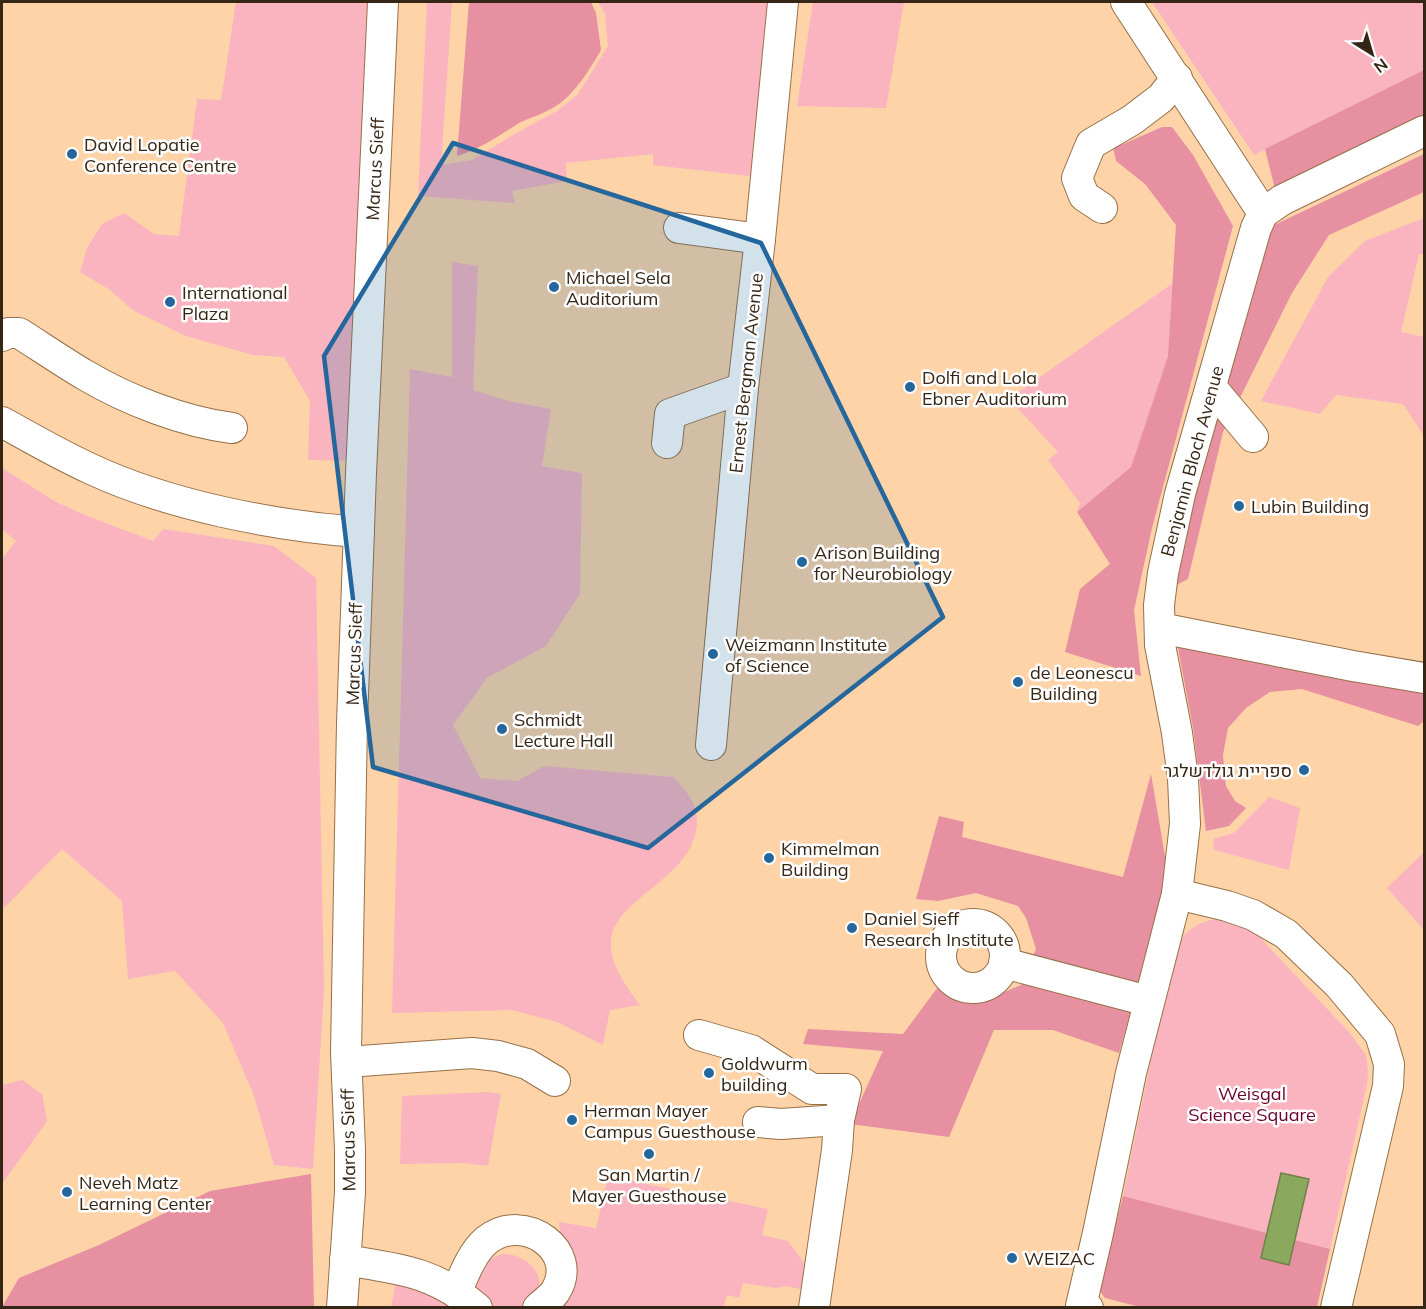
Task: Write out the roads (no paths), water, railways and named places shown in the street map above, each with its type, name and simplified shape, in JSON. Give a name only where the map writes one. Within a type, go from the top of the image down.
[{"type":"street","name":"Marcus Sieff","points":[[342,1308],[350,1150],[347,1062],[352,723],[383,2]]},
{"type":"street","name":"Ernest Bergman Avenue","points":[[711,745],[743,388],[783,2]]},
{"type":"street","points":[[1126,2],[1263,213],[1282,200],[1425,131]]},
{"type":"street","points":[[1102,208],[1084,196],[1077,178],[1090,144],[1139,115],[1161,98],[1177,78]]},
{"type":"street","name":"Benjamin Bloch Avenue","points":[[1088,1308],[1081,1306],[1148,1001],[1177,894],[1185,824],[1183,778],[1177,733],[1160,645],[1159,605],[1180,494],[1256,228],[1263,213]]},
{"type":"street","points":[[679,228],[760,239]]},
{"type":"street","points":[[2,336],[8,333],[19,333],[87,376],[122,394],[186,418],[232,428]]},
{"type":"street","points":[[1211,387],[1253,436]]},
{"type":"street","points":[[667,443],[670,414],[743,388]]},
{"type":"street","points":[[2,422],[91,470],[136,488],[270,521],[315,529],[359,532]]},
{"type":"street","points":[[1160,628],[1425,678]]},
{"type":"street","points":[[1177,894],[1254,915],[1286,934],[1359,1009],[1380,1035],[1385,1048],[1389,1064],[1388,1086],[1336,1308]]},
{"type":"street","points":[[1004,963],[1148,1001]]},
{"type":"street","points":[[699,1035],[751,1050],[812,1089],[846,1089],[839,1120],[837,1150],[814,1308]]},
{"type":"street","points":[[347,1062],[472,1053],[527,1064],[555,1081]]},
{"type":"street","points":[[759,1122],[782,1124],[839,1120]]},
{"type":"street","points":[[345,1260],[425,1275],[467,1299],[478,1250],[488,1239],[516,1230],[527,1230],[547,1240],[554,1249],[561,1267],[560,1280],[554,1293],[538,1308]]},
{"type":"place","name":"David Lopatie Conference Centre","points":[[72,154]]},
{"type":"place","name":"Michael Sela Auditorium","points":[[554,287]]},
{"type":"place","name":"International Plaza","points":[[170,302]]},
{"type":"place","name":"Dolfi and Lola Ebner Auditorium","points":[[910,387]]},
{"type":"place","name":"Lubin Building","points":[[1239,506]]},
{"type":"place","name":"Arison Building for Neurobiology","points":[[802,562]]},
{"type":"place","name":"Weizmann Institute of Science","points":[[713,654]]},
{"type":"place","name":"de Leonescu Building","points":[[1018,682]]},
{"type":"place","name":"Schmidt Lecture Hall","points":[[502,729]]},
{"type":"place","name":"ספריית גולדשלגר","points":[[1304,770]]},
{"type":"place","name":"Kimmelman Building","points":[[769,858]]},
{"type":"place","name":"Daniel Sieff Research Institute","points":[[852,928]]},
{"type":"place","name":"Goldwurm building","points":[[709,1073]]},
{"type":"place","name":"Herman Mayer Campus Guesthouse","points":[[572,1120]]},
{"type":"place","name":"San Martin / Mayer Guesthouse","points":[[649,1154]]},
{"type":"place","name":"Neveh Matz Learning Center","points":[[67,1192]]},
{"type":"place","name":"WEIZAC","points":[[1012,1258]]},
{"type":"park label","name":"Weisgal Science Square","points":[[1252,1103]]}]
